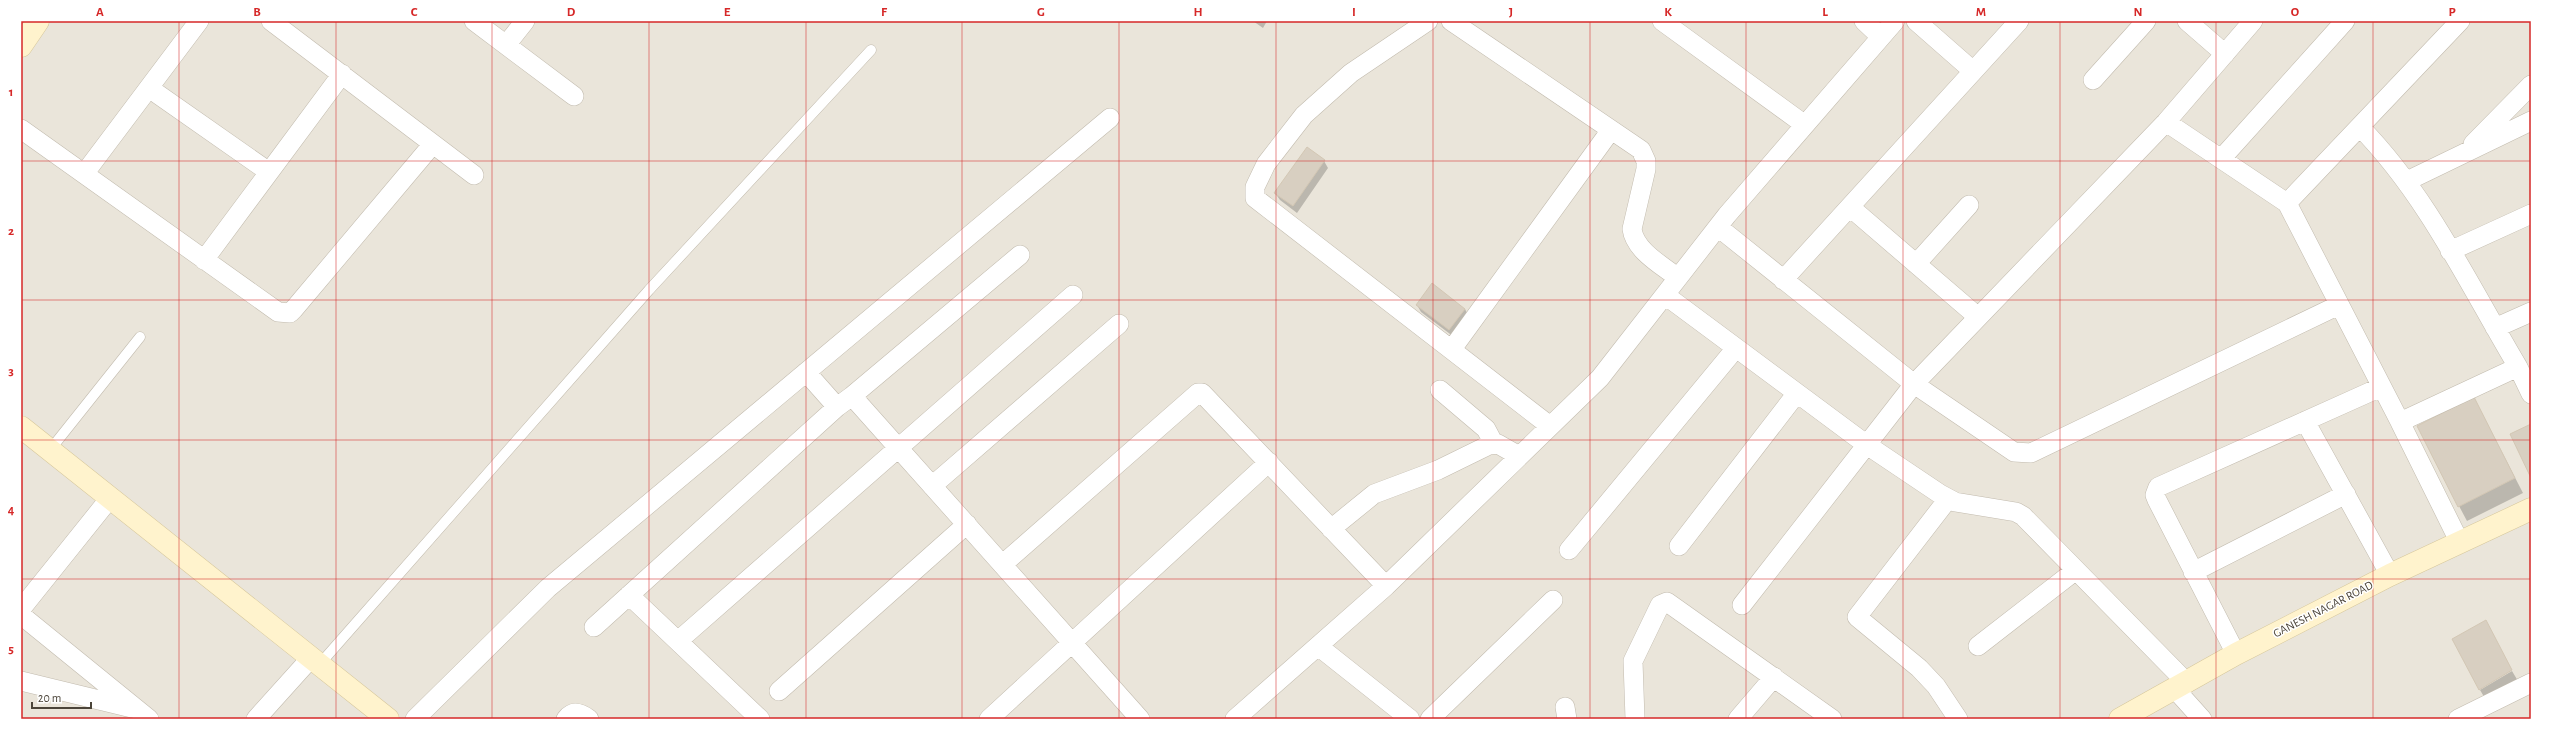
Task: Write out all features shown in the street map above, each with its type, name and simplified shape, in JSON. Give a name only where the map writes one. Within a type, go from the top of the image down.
[{"type":"street","points":[[21,45],[38,21]]},
{"type":"street","points":[[84,174],[199,21]]},
{"type":"street","points":[[271,21],[474,176]]},
{"type":"street","points":[[474,21],[574,96]]},
{"type":"street","points":[[506,45],[525,21]]},
{"type":"street","points":[[1428,21],[1352,73],[1304,115],[1266,164],[1254,192],[1255,198],[1550,426]]},
{"type":"street","points":[[1451,21],[1641,150],[1646,161],[1632,229],[1633,237],[1638,245],[1678,278]]},
{"type":"street","points":[[1662,21],[1805,125]]},
{"type":"street","points":[[1864,21],[1881,37]]},
{"type":"street","points":[[1235,719],[1386,586],[1600,378],[1718,227],[1895,21]]},
{"type":"street","points":[[1916,21],[1973,71]]},
{"type":"street","points":[[1783,280],[2019,21]]},
{"type":"street","points":[[2093,80],[2146,21]]},
{"type":"street","points":[[2187,21],[2225,54]]},
{"type":"street","points":[[1742,605],[1914,384],[2166,122],[2253,21]]},
{"type":"street","points":[[2221,159],[2345,21]]},
{"type":"street","points":[[2287,203],[2460,21]]},
{"type":"street","points":[[204,260],[342,74]]},
{"type":"street","points":[[2464,153],[2531,84]]},
{"type":"street","points":[[149,88],[269,172]]},
{"type":"street","points":[[414,719],[548,588],[1110,118]]},
{"type":"street","points":[[2407,181],[2531,121]]},
{"type":"street","points":[[2166,122],[2287,203],[2400,422],[2460,543]]},
{"type":"street","points":[[2360,127],[2385,153],[2407,181],[2518,367],[2531,394]]},
{"type":"street","points":[[21,129],[278,312],[290,313],[432,145]]},
{"type":"street","points":[[1452,349],[1611,130]]},
{"type":"street","points":[[1916,264],[1969,205]]},
{"type":"street","points":[[1850,207],[1978,317]]},
{"type":"street","points":[[2450,251],[2531,214]]},
{"type":"street","points":[[1718,227],[1914,384],[2014,452],[2031,454],[2340,305]]},
{"type":"street","points":[[594,627],[844,401],[1020,255]]},
{"type":"street","points":[[678,641],[1073,295]]},
{"type":"street","points":[[1665,295],[1867,445],[1948,499],[2016,512],[2023,516],[2076,570],[2181,686],[2202,719]]},
{"type":"street","points":[[2495,328],[2531,312]]},
{"type":"street","points":[[932,486],[1119,324]]},
{"type":"street","points":[[1568,550],[1736,348]]},
{"type":"street","points":[[2400,422],[2518,367]]},
{"type":"street","points":[[806,372],[844,401],[898,448],[1140,719]]},
{"type":"street","points":[[2236,654],[2157,500],[2155,495],[2158,487],[2381,387]]},
{"type":"street","points":[[1440,390],[1486,429],[1494,444],[1520,456]]},
{"type":"street","points":[[1003,564],[1198,393],[1205,396],[1386,586]]},
{"type":"street","points":[[1679,546],[1797,393]]},
{"type":"street","points":[[2306,421],[2390,575]]},
{"type":"street","points":[[21,426],[314,662],[388,719]]},
{"type":"street","points":[[1331,529],[1374,494],[1438,470],[1494,444]]},
{"type":"street","points":[[988,719],[1073,644],[1269,462]]},
{"type":"street","points":[[2193,572],[2346,494]]},
{"type":"street","points":[[21,609],[110,498]]},
{"type":"street","points":[[1948,499],[1857,618],[1919,668],[1936,686],[1958,719]]},
{"type":"street","name":"GANESH NAGAR ROAD","points":[[2120,719],[2236,654],[2390,575],[2531,509]]},
{"type":"street","points":[[779,691],[967,524]]},
{"type":"street","points":[[1978,646],[2076,570]]},
{"type":"street","points":[[630,595],[760,719]]},
{"type":"street","points":[[1430,719],[1553,600]]},
{"type":"street","points":[[1635,719],[1633,661],[1663,603],[1674,605],[1832,719]]},
{"type":"street","points":[[21,616],[143,714]]},
{"type":"street","points":[[1318,646],[1410,719]]},
{"type":"street","points":[[256,719],[314,662]]},
{"type":"street","points":[[1738,719],[1774,677]]},
{"type":"street","points":[[21,681],[143,714]]},
{"type":"street","points":[[2458,719],[2528,688]]},
{"type":"street","points":[[566,719],[569,715],[576,713],[583,714],[589,719]]},
{"type":"lane","points":[[314,662],[649,290],[872,50]]},
{"type":"lane","points":[[50,450],[140,337]]},
{"type":"shaded area","points":[[21,21],[2531,21],[2531,719],[21,719]]},
{"type":"building","points":[[1307,147],[1325,160],[1293,206],[1274,193]]},
{"type":"building","points":[[1432,283],[1465,309],[1449,330],[1416,305]]},
{"type":"building","points":[[2474,397],[2515,478],[2458,507],[2417,426]]},
{"type":"building","points":[[2531,424],[2531,478],[2510,434]]},
{"type":"building","points":[[2486,620],[2512,670],[2479,690],[2452,639]]}]
